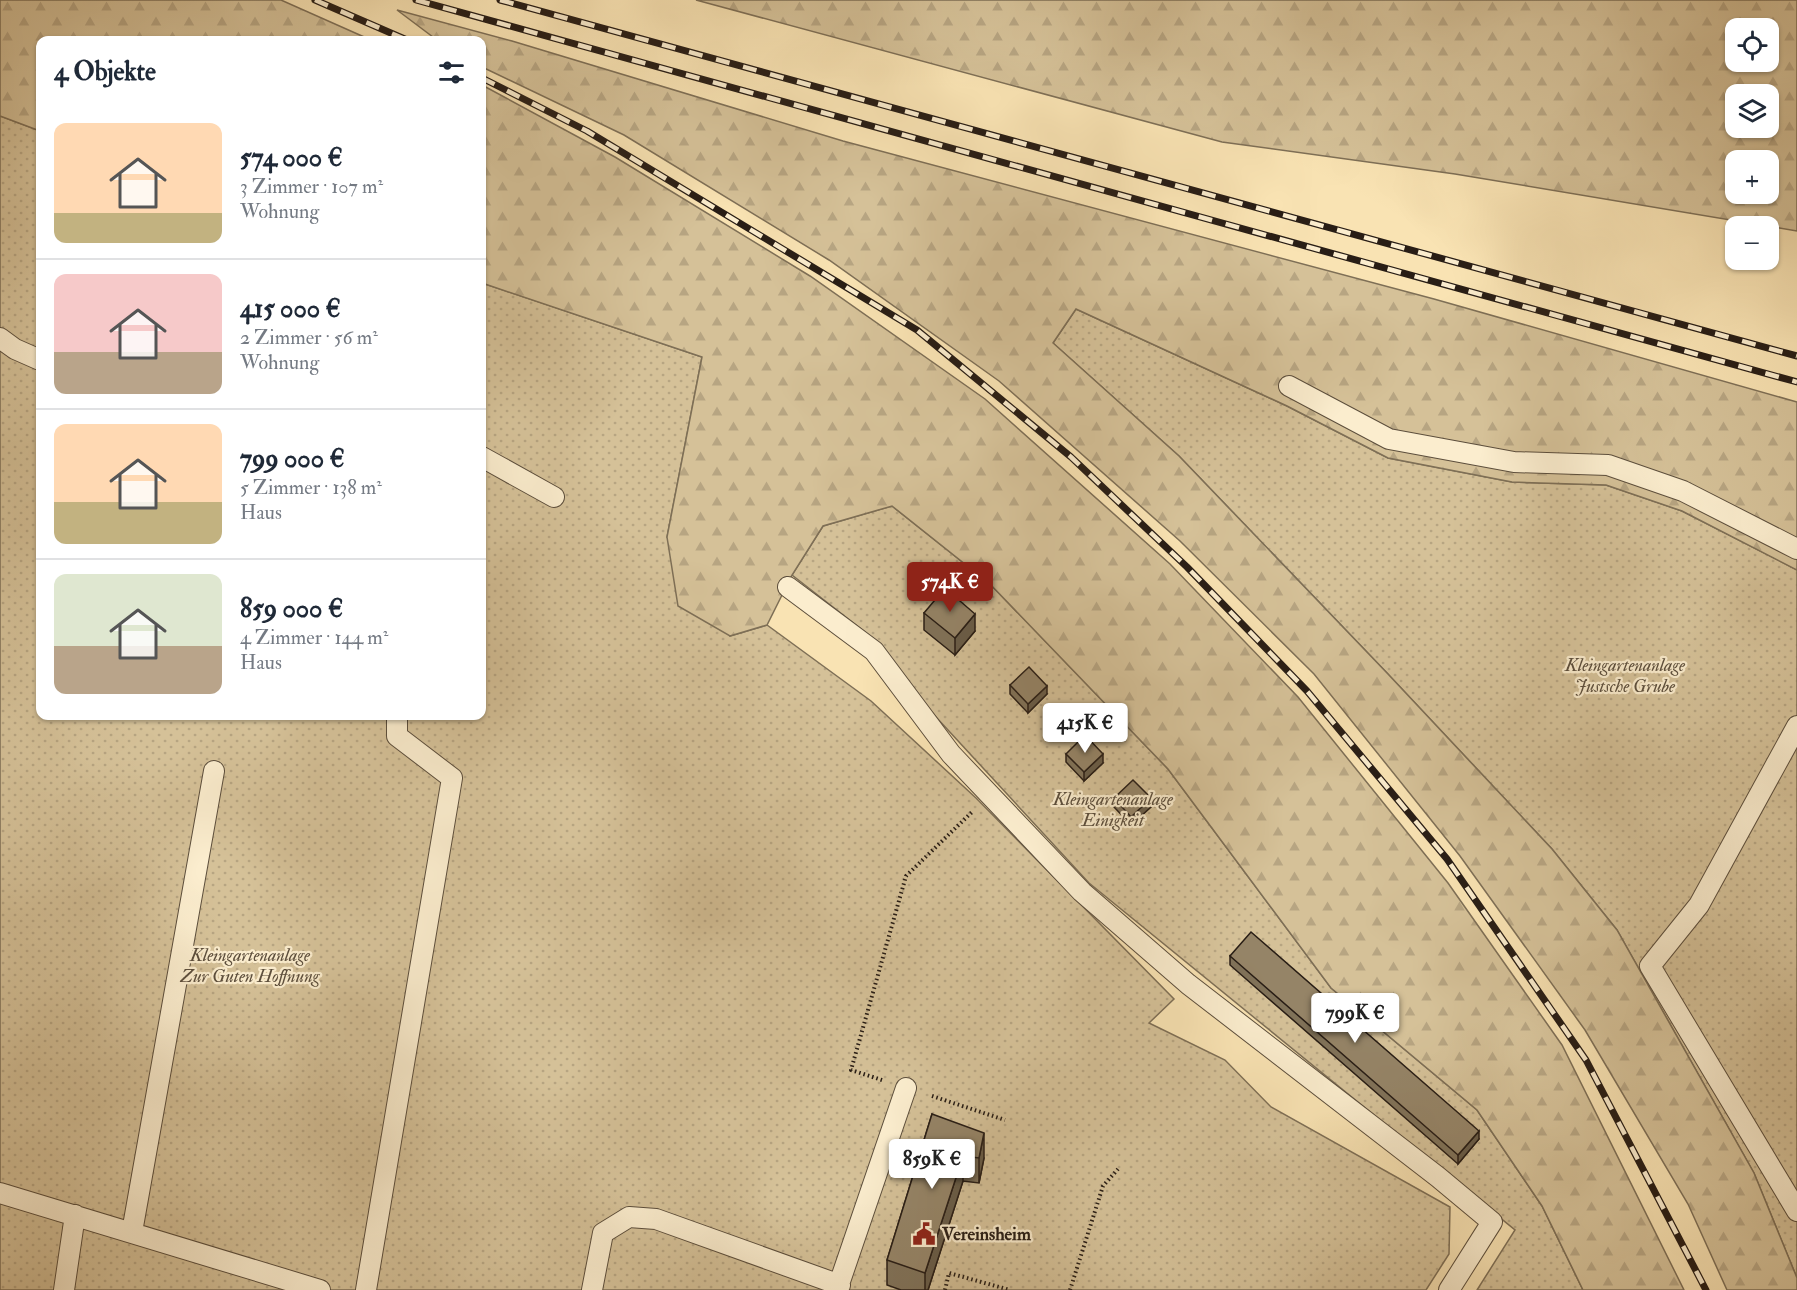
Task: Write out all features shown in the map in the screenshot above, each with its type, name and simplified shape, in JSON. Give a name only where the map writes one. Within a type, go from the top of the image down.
[{"type":"lane","points":[[0,338],[15,349],[36,358]]},
{"type":"lane","points":[[1289,386],[1389,439],[1514,462],[1608,465],[1683,491],[1797,549]]},
{"type":"lane","points":[[486,459],[554,497]]},
{"type":"lane","points":[[788,587],[874,651],[951,754],[1082,892],[1188,984],[1438,1177],[1492,1222],[1449,1290]]},
{"type":"lane","points":[[366,1290],[452,778],[397,736],[398,720]]},
{"type":"lane","points":[[1797,726],[1699,905],[1650,966],[1797,1211]]},
{"type":"lane","points":[[132,1232],[214,771]]},
{"type":"lane","points":[[592,1290],[603,1233],[629,1217],[656,1219],[838,1287],[906,1088]]},
{"type":"lane","points":[[0,1193],[320,1290]]},
{"type":"lane","points":[[64,1290],[75,1215]]},
{"type":"path","points":[[851,1070],[906,876],[989,795]]},
{"type":"path","points":[[1070,1290],[1103,1186],[1118,1169]]},
{"type":"path","points":[[945,1290],[950,1273],[1010,1290]]},
{"type":"green space","points":[[0,0],[281,0],[362,36],[36,36],[36,130],[0,116]]},
{"type":"green space","points":[[696,0],[1797,0],[1797,231],[1779,228],[1779,216],[1725,216],[1725,219],[1455,174],[1222,142]]},
{"type":"green space","points":[[397,10],[512,41],[843,141],[1434,299],[1797,402],[1797,570],[1682,511],[1606,485],[1512,482],[1388,458],[1287,406],[1076,309],[1053,343],[1179,456],[1552,849],[1617,930],[1754,1173],[1797,1278],[1797,1290],[1727,1290],[1688,1204],[1585,1030],[1460,856],[1314,674],[1180,541],[999,381],[829,260],[624,135],[486,69],[486,36],[432,36]]},
{"type":"green space","points":[[486,87],[615,157],[810,276],[985,399],[1170,564],[1298,697],[1448,883],[1562,1045],[1684,1290],[1583,1290],[1542,1206],[1477,1110],[1331,988],[1168,769],[990,584],[892,506],[823,526],[792,575],[767,625],[730,636],[678,606],[667,537],[702,357],[486,284]]},
{"type":"green space","name":"Kleingartenanlage Zur Guten Hoffnung","points":[[0,116],[36,130],[36,720],[486,720],[486,284],[702,357],[667,537],[730,636],[767,625],[871,701],[976,798],[1174,999],[1149,1023],[1225,1060],[1271,1107],[1450,1207],[1449,1254],[1426,1290],[0,1290]]},
{"type":"green space","name":"Kleingartenanlage Justsche Grube","points":[[1076,309],[1287,406],[1388,458],[1512,482],[1606,485],[1682,511],[1797,570],[1797,1278],[1754,1173],[1617,930],[1552,849],[1179,456],[1053,343]]},
{"type":"green space","name":"Kleingartenanlage Einigkeit","points":[[892,506],[990,584],[1168,769],[1331,988],[1477,1110],[1542,1206],[1583,1290],[1477,1290],[1515,1230],[1089,883],[936,717],[865,632],[792,575],[823,526]]},
{"type":"building","points":[[945,588],[975,614],[955,638],[924,613]]},
{"type":"building","points":[[1029,667],[1047,686],[1028,704],[1010,685]]},
{"type":"building","points":[[1085,735],[1103,754],[1084,772],[1066,754]]},
{"type":"building","points":[[1133,780],[1151,798],[1131,817],[1114,798]]},
{"type":"building","points":[[1251,932],[1479,1131],[1458,1155],[1230,956]]},
{"type":"building","name":"Vereinsheim","points":[[932,1114],[984,1133],[979,1158],[963,1156],[925,1273],[887,1260]]},
{"type":"railway","points":[[315,0],[398,36]]},
{"type":"railway","points":[[416,0],[1797,382]]},
{"type":"railway","points":[[500,0],[1797,356]]},
{"type":"railway","points":[[486,80],[587,131],[917,330],[1071,457],[1187,567],[1307,691],[1447,859],[1586,1060],[1706,1290]]},
{"type":"place","name":"Vereinsheim","points":[[924,1234]]}]
